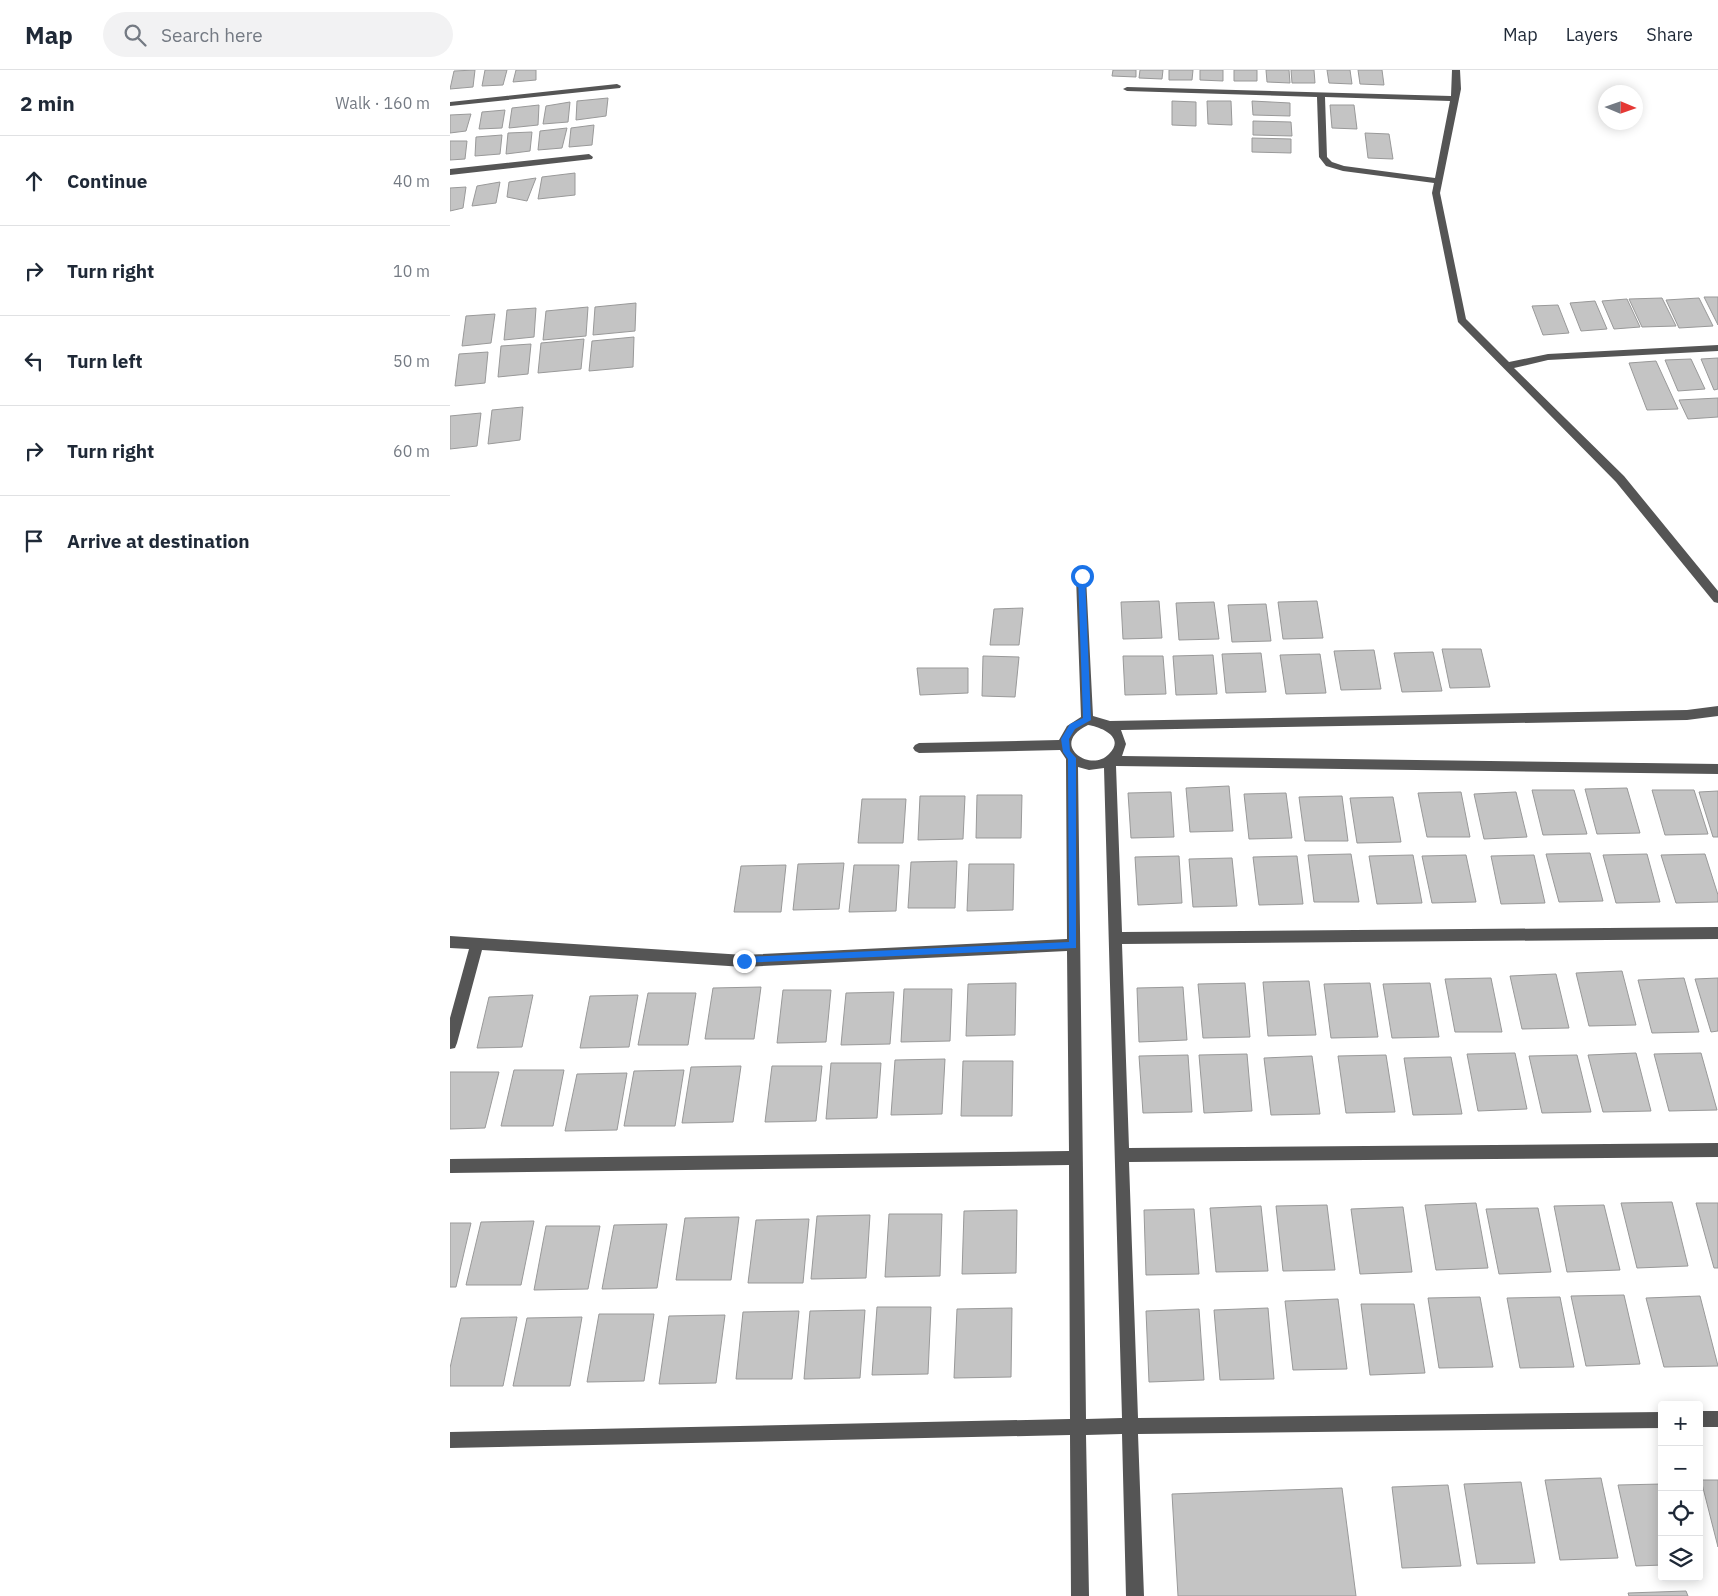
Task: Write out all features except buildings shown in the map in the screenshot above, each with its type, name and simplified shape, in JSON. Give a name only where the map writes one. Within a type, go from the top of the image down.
[{"type":"street","points":[[1456,70],[1457,89],[1436,193],[1461,320],[1620,480],[1718,600]]},
{"type":"street","points":[[450,104],[617,86]]},
{"type":"street","points":[[1127,89],[1455,100]]},
{"type":"street","points":[[1321,95],[1323,157],[1329,164],[1343,168],[1439,181]]},
{"type":"street","points":[[450,172],[589,157]]},
{"type":"street","points":[[1507,366],[1548,357],[1718,348]]},
{"type":"street","points":[[1082,576],[1087,720]]},
{"type":"street","points":[[1111,725],[1687,716],[1718,711]]},
{"type":"street","points":[[1080,1596],[1073,945],[1068,752],[1065,739],[1072,727],[1087,720],[1104,722],[1111,725],[1116,730],[1121,743],[1116,756],[1110,761]]},
{"type":"street","points":[[920,748],[1068,752],[1078,763],[1094,766],[1110,761],[1718,769]]},
{"type":"street","points":[[1110,761],[1135,1596]]},
{"type":"street","points":[[1116,938],[1718,933]]},
{"type":"street","points":[[450,942],[744,961],[1073,945]]},
{"type":"street","points":[[450,1043],[477,944]]},
{"type":"street","points":[[1122,1155],[1718,1150]]},
{"type":"street","points":[[450,1166],[1075,1158]]},
{"type":"street","points":[[1703,1420],[1718,1419]]},
{"type":"street","points":[[450,1440],[1130,1426],[1658,1420]]},
{"type":"route","points":[[744,961],[1073,945],[1072,758],[1067,752],[1065,739],[1072,727],[1079,722],[1087,720],[1082,576]]}]
